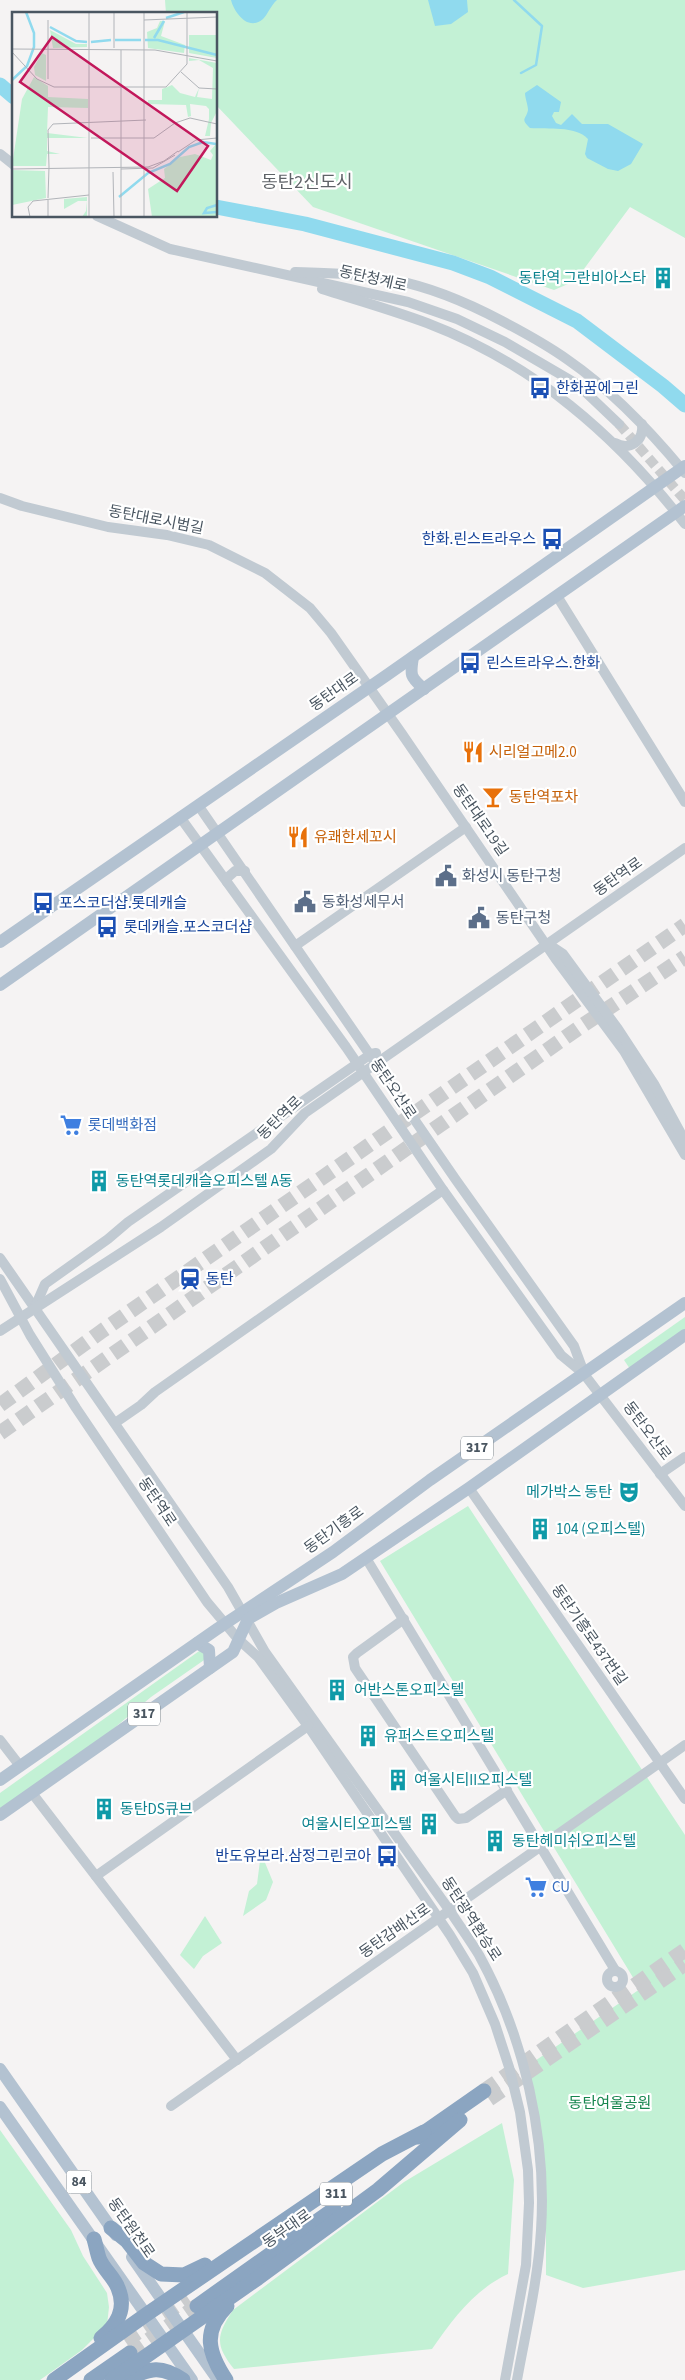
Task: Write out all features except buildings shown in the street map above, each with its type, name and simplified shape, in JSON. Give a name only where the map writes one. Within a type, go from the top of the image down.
[{"type":"highway","name":"동부대로","points":[[486,2095],[460,2120],[192,2302],[424,2132],[486,2095]]},
{"type":"highway","points":[[112,2380],[258,2278],[378,2190],[460,2120]]},
{"type":"highway","points":[[54,2380],[164,2302],[382,2154],[424,2132]]},
{"type":"highway","points":[[111,2228],[128,2241],[144,2263],[161,2274],[184,2275],[241,2250]]},
{"type":"highway","points":[[89,2355],[95,2343],[110,2331],[119,2318],[122,2308],[118,2288],[100,2260],[94,2239]]},
{"type":"highway","points":[[226,2380],[212,2354],[211,2327],[216,2317],[258,2278]]},
{"type":"highway","points":[[70,2380],[127,2347],[91,2380]]},
{"type":"highway","points":[[122,2380],[149,2369],[162,2369],[183,2380]]},
{"type":"main road","name":"동탄대로","points":[[0,942],[369,688],[655,487],[684,469]]},
{"type":"main road","points":[[0,985],[680,509]]},
{"type":"main road","points":[[413,657],[410,670],[412,679],[424,689]]},
{"type":"main road","name":"동탄기흥로","points":[[245,1615],[430,1480],[685,1303]]},
{"type":"main road","name":"동탄기흥로","points":[[0,1780],[225,1624],[342,1574],[469,1488],[685,1335]]},
{"type":"main road","name":"317","points":[[0,1815],[233,1652],[245,1615]]},
{"type":"main road","points":[[197,1643],[210,1650],[210,1668]]},
{"type":"main road","name":"동탄원천로","points":[[0,2069],[218,2380]]},
{"type":"main road","name":"84","points":[[0,2107],[192,2380]]},
{"type":"street","points":[[0,154],[12,163]]},
{"type":"street","name":"동탄청계로","points":[[100,218],[170,249],[408,302],[457,319],[505,342],[571,381],[619,424]]},
{"type":"street","points":[[269,271],[340,274],[394,280],[435,292],[475,307],[534,338],[570,360],[642,424],[684,469]]},
{"type":"street","points":[[269,271],[427,323],[474,344],[507,362],[569,403],[614,442],[641,469],[655,487],[680,509],[685,524]]},
{"type":"street","points":[[614,442],[621,446],[634,444],[639,440],[643,432],[642,424]]},
{"type":"street","name":"동탄대로시범길","points":[[1,503],[108,527],[167,535],[209,545],[239,559],[288,589],[310,608],[331,633],[388,714]]},
{"type":"street","points":[[557,596],[685,802]]},
{"type":"street","name":"동탄대로19길","points":[[388,714],[555,958],[636,1070],[663,1122],[685,1155]]},
{"type":"street","name":"동탄오산로","points":[[198,805],[374,1058],[461,1188],[574,1346],[584,1374]]},
{"type":"street","name":"동탄오산로","points":[[180,817],[360,1068],[443,1190],[560,1355],[584,1374],[685,1506]]},
{"type":"street","points":[[295,946],[466,827]]},
{"type":"street","name":"동탄역로","points":[[0,1331],[161,1227],[272,1149],[304,1113],[360,1068],[374,1058],[394,1049],[685,848]]},
{"type":"street","points":[[227,882],[228,878],[235,871],[245,871]]},
{"type":"street","points":[[547,944],[563,954],[618,1028],[654,1084],[685,1141]]},
{"type":"street","name":"동탄역로","points":[[35,1307],[45,1284],[85,1256],[132,1219],[306,1101],[360,1068]]},
{"type":"street","points":[[115,1423],[141,1405],[155,1392],[443,1190]]},
{"type":"street","points":[[85,1256],[94,1269]]},
{"type":"street","name":"동탄역로","points":[[1,1261],[18,1282],[228,1587]]},
{"type":"street","name":"동탄역로","points":[[0,1278],[20,1317],[76,1408],[207,1602]]},
{"type":"street","points":[[660,1474],[685,1457]]},
{"type":"street","name":"동탄기흥로437번길","points":[[469,1488],[685,1799]]},
{"type":"street","points":[[366,1558],[615,1970]]},
{"type":"street","name":"동탄광역환승로","points":[[228,1587],[265,1652],[450,1911],[479,1956],[497,1994],[520,2053],[532,2108],[540,2169],[541,2229],[537,2273],[517,2380]]},
{"type":"street","name":"동탄광역환승로","points":[[207,1602],[238,1639],[258,1657],[308,1726],[439,1918],[466,1960],[484,1998],[502,2045],[520,2112],[526,2149],[529,2203],[526,2264],[505,2380]]},
{"type":"street","points":[[404,1619],[357,1652],[354,1657],[355,1668],[458,1819],[466,1818],[507,1790]]},
{"type":"street","points":[[96,1876],[308,1726]]},
{"type":"street","points":[[0,1740],[20,1766]]},
{"type":"street","name":"동탄감배산로","points":[[171,2106],[685,1745]]},
{"type":"street","points":[[32,1793],[237,2060]]},
{"type":"green space","points":[[165,0],[685,0],[685,238],[630,207],[575,281],[554,290],[313,207],[218,107],[218,12],[166,12]]},
{"type":"green space","points":[[685,1317],[685,1330],[630,1369],[624,1360]]},
{"type":"green space","name":"동탄여울공원","points":[[468,1506],[685,1835],[685,2270],[583,2288],[546,2275],[546,2196],[529,2065],[640,1989],[380,1561]]},
{"type":"green space","points":[[202,1649],[207,1658],[151,1697],[99,1741],[0,1810],[0,1793]]},
{"type":"green space","points":[[261,1853],[273,1882],[266,1900],[243,1916],[249,1891],[257,1884]]},
{"type":"green space","points":[[205,1916],[222,1943],[203,1956],[194,1969],[180,1955]]},
{"type":"green space","points":[[502,2123],[514,2180],[508,2274],[485,2288],[465,2306],[432,2349],[234,2369],[223,2353],[220,2340],[223,2327],[233,2310],[404,2182]]},
{"type":"green space","points":[[0,2130],[71,2230],[83,2256],[107,2293],[109,2307],[107,2325],[82,2350],[40,2380],[0,2380]]},
{"type":"water","points":[[231,0],[277,0],[263,19],[252,23],[247,22],[238,15]]},
{"type":"water","points":[[428,0],[467,0],[468,12],[451,24],[435,26]]},
{"type":"water","points":[[537,85],[561,102],[559,112],[554,112],[552,116],[556,123],[561,125],[572,114],[582,124],[608,124],[643,144],[631,164],[618,171],[608,169],[587,158],[585,154],[588,139],[583,135],[569,130],[530,128],[524,121],[528,110],[525,93]]},
{"type":"waterway","points":[[514,0],[542,26],[536,65],[521,73]]},
{"type":"waterway","points":[[0,85],[12,95]]},
{"type":"waterway","points":[[218,207],[305,224],[453,263],[490,277],[577,321],[685,405]]},
{"type":"tunnel","points":[[619,424],[685,500]]},
{"type":"tunnel","points":[[0,1405],[102,1331],[685,925]]},
{"type":"tunnel","points":[[0,1433],[583,1025],[685,957]]},
{"type":"tunnel","points":[[484,2091],[685,1950]]},
{"type":"tunnel","points":[[489,2099],[685,1964]]},
{"type":"tunnel","points":[[125,2341],[188,2298]]},
{"type":"tunnel","points":[[130,2353],[197,2306]]},
{"type":"place","name":"동탄역 그란비아스타","points":[[663,278]]},
{"type":"place","name":"한화꿈에그린","points":[[540,388]]},
{"type":"place","name":"한화.린스트라우스","points":[[552,539]]},
{"type":"place","name":"린스트라우스.한화","points":[[470,663]]},
{"type":"place","name":"시리얼고메2.0","points":[[473,752]]},
{"type":"place","name":"동탄역포차","points":[[493,797]]},
{"type":"place","name":"유쾌한세꼬시","points":[[298,837]]},
{"type":"place","name":"화성시 동탄구청","points":[[446,876]]},
{"type":"place","name":"동화성세무서","points":[[305,902]]},
{"type":"place","name":"포스코더샵.롯데캐슬","points":[[43,903]]},
{"type":"place","name":"동탄구청","points":[[479,918]]},
{"type":"place","name":"롯데캐슬.포스코더샵","points":[[107,927]]},
{"type":"place","name":"롯데백화점","points":[[71,1125]]},
{"type":"place","name":"동탄역롯데캐슬오피스텔 A동","points":[[99,1181]]},
{"type":"place","name":"동탄","points":[[190,1279]]},
{"type":"place","name":"메가박스 동탄","points":[[629,1492]]},
{"type":"place","name":"104 (오피스텔)","points":[[540,1529]]},
{"type":"place","name":"어반스톤오피스텔","points":[[337,1690]]},
{"type":"place","name":"유퍼스트오피스텔","points":[[368,1736]]},
{"type":"place","name":"여울시티II오피스텔","points":[[398,1780]]},
{"type":"place","name":"동탄DS큐브","points":[[104,1809]]},
{"type":"place","name":"여울시티오피스텔","points":[[429,1824]]},
{"type":"place","name":"동탄헤미쉬오피스텔","points":[[495,1841]]},
{"type":"place","name":"반도유보라.삼정그린코아","points":[[387,1856]]},
{"type":"place","name":"CU","points":[[536,1887]]},
{"type":"district","name":"동탄2신도시","points":[[307,182]]}]
